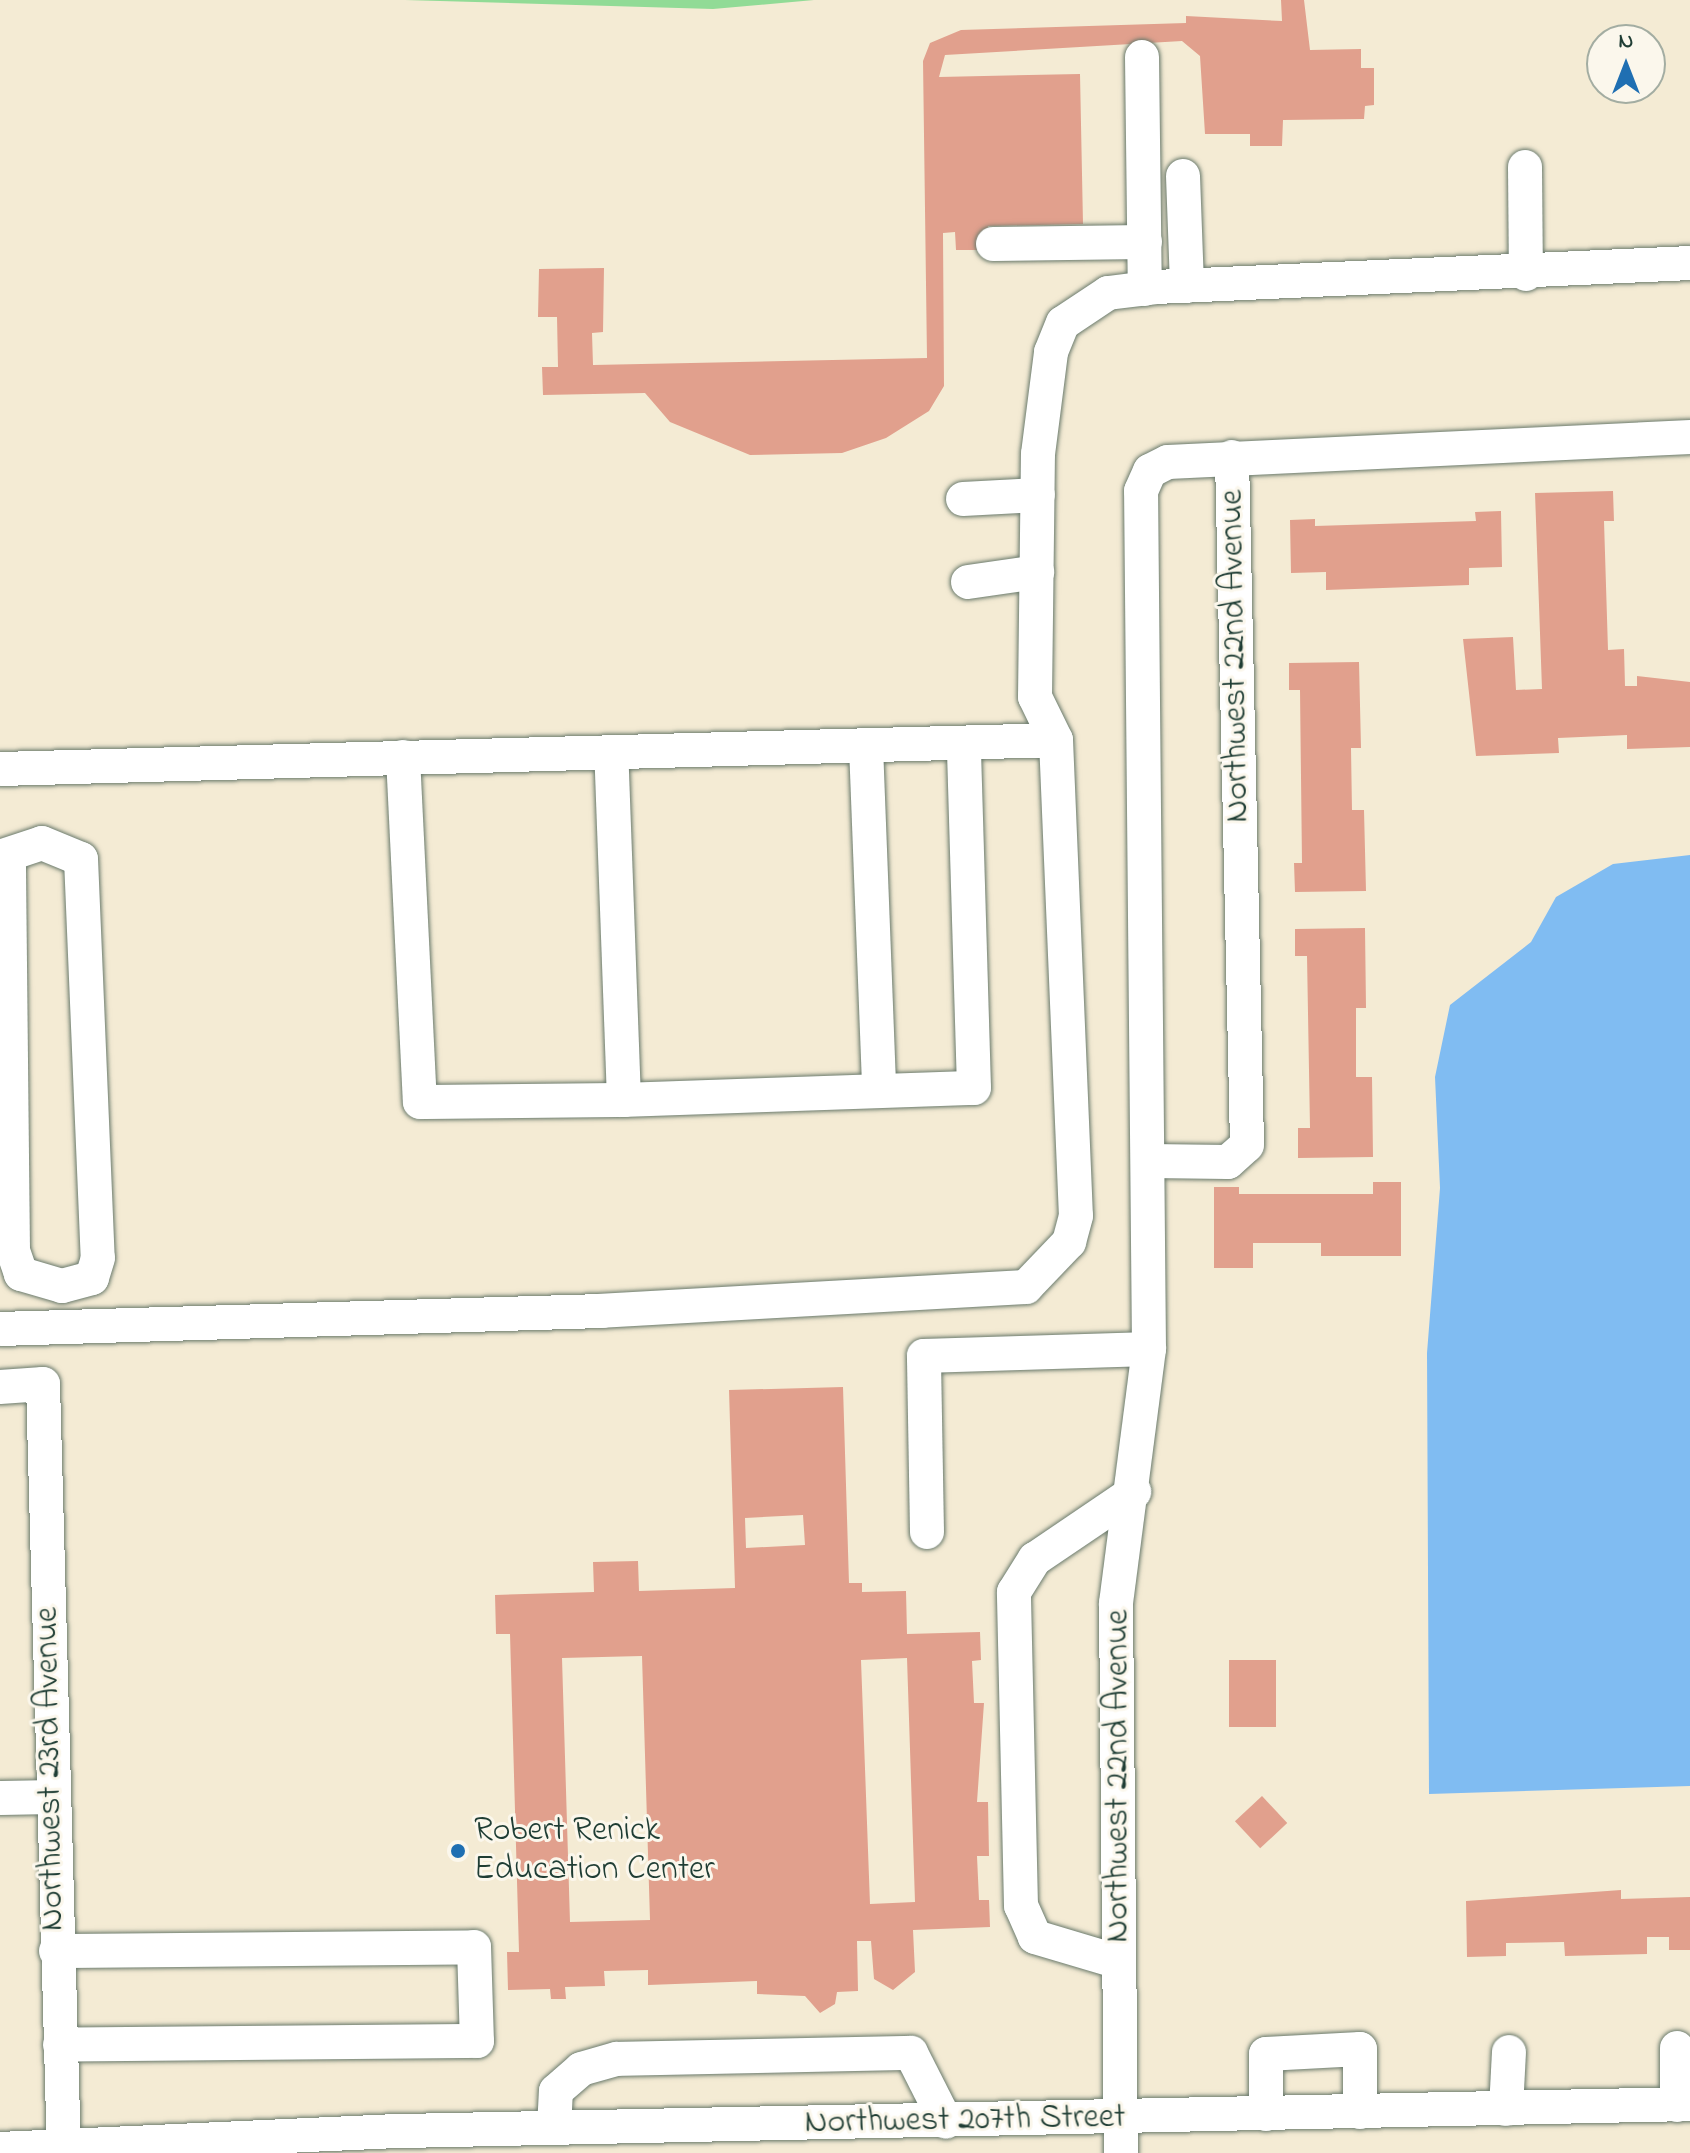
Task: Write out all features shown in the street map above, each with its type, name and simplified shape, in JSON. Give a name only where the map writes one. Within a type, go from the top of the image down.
[{"type":"street","points":[[1142,57],[1145,289]]},
{"type":"street","points":[[1525,167],[1526,274]]},
{"type":"street","points":[[1183,176],[1187,286]]},
{"type":"street","points":[[993,244],[1145,242]]},
{"type":"street","points":[[0,1329],[617,1310],[1026,1287],[1069,1242],[1076,1216],[1056,740],[1035,697],[1038,495],[1051,352],[1063,323],[1108,293],[1145,289],[1526,274],[1690,263]]},
{"type":"street","points":[[1232,457],[1690,437]]},
{"type":"street","name":"Northwest 22nd Avenue","points":[[1121,2153],[1116,1603],[1134,1492],[1149,1349],[1150,1161],[1141,491],[1150,471],[1168,462],[1232,457],[1247,1145],[1228,1162],[1150,1161]]},
{"type":"street","points":[[963,499],[1038,495]]},
{"type":"street","points":[[968,582],[1037,572]]},
{"type":"street","points":[[0,769],[1056,740]]},
{"type":"street","points":[[403,757],[420,1102],[624,1100],[974,1088],[964,744]]},
{"type":"street","points":[[866,746],[879,1091]]},
{"type":"street","points":[[611,752],[624,1100]]},
{"type":"street","points":[[42,843],[81,859],[98,1258],[92,1278],[62,1286],[21,1274],[13,1251],[5,857],[42,843]]},
{"type":"street","points":[[927,1532],[924,1356],[1149,1349]]},
{"type":"street","name":"Northwest 23rd Avenue","points":[[0,1387],[43,1384],[50,1797],[64,2150]]},
{"type":"street","points":[[1119,1962],[1035,1937],[1021,1906],[1014,1592],[1035,1559],[1134,1492]]},
{"type":"street","points":[[0,1798],[50,1797]]},
{"type":"street","points":[[56,1951],[474,1947],[477,2041],[60,2045]]},
{"type":"street","points":[[1677,2048],[1684,2104]]},
{"type":"street","points":[[1266,2114],[1266,2054],[1360,2049],[1360,2112]]},
{"type":"street","points":[[1506,2109],[1509,2052]]},
{"type":"street","points":[[554,2128],[556,2091],[581,2069],[617,2059],[895,2053],[920,2061],[946,2122]]},
{"type":"street","name":"Northwest 207th Street","points":[[0,2149],[402,2142],[554,2128],[747,2140],[946,2122],[1684,2104]]},
{"type":"green space","points":[[405,0],[814,0],[713,9]]},
{"type":"water","points":[[1690,855],[1690,1786],[1429,1794],[1427,1353],[1440,1188],[1435,1077],[1450,1005],[1531,942],[1556,897],[1613,864]]},
{"type":"building","points":[[1281,0],[1304,0],[1310,50],[1361,49],[1361,68],[1374,68],[1374,105],[1365,106],[1364,119],[1283,120],[1282,146],[1250,146],[1250,134],[1205,134],[1200,56],[1182,41],[945,55],[939,77],[1080,74],[1083,224],[988,226],[986,250],[956,250],[955,232],[943,233],[944,386],[929,411],[886,438],[842,453],[750,455],[670,422],[645,393],[543,395],[542,367],[558,367],[557,317],[538,317],[539,269],[604,268],[603,332],[592,333],[593,365],[927,358],[923,61],[930,43],[961,30],[1186,23],[1186,16],[1282,21]]},
{"type":"building","points":[[1613,491],[1614,521],[1604,521],[1608,650],[1624,649],[1625,686],[1637,686],[1637,676],[1690,682],[1690,747],[1627,749],[1627,735],[1558,738],[1559,753],[1476,756],[1463,639],[1513,637],[1516,690],[1542,689],[1535,493]]},
{"type":"building","points":[[1501,511],[1502,567],[1469,568],[1469,585],[1326,590],[1326,572],[1291,573],[1290,520],[1315,519],[1315,526],[1476,521],[1475,512]]},
{"type":"building","points":[[1359,662],[1361,748],[1351,748],[1352,810],[1364,810],[1366,891],[1295,892],[1294,863],[1302,863],[1300,690],[1289,690],[1289,663]]},
{"type":"building","points":[[1365,928],[1366,1008],[1356,1008],[1356,1077],[1372,1077],[1373,1157],[1298,1158],[1298,1128],[1310,1128],[1307,956],[1295,956],[1295,929]]},
{"type":"building","points":[[1373,1182],[1401,1182],[1401,1256],[1321,1256],[1321,1243],[1253,1243],[1253,1268],[1214,1268],[1214,1187],[1239,1187],[1239,1194],[1373,1194]]},
{"type":"building","points":[[843,1387],[849,1583],[862,1583],[862,1592],[906,1591],[907,1634],[980,1632],[981,1660],[972,1661],[974,1703],[984,1703],[977,1802],[988,1802],[989,1856],[977,1856],[979,1900],[989,1900],[990,1927],[913,1930],[915,1972],[893,1990],[874,1979],[871,1941],[857,1941],[858,1991],[837,1992],[835,2004],[820,2013],[805,1996],[757,1994],[757,1981],[648,1985],[648,1970],[604,1971],[605,1986],[565,1987],[566,1999],[551,1999],[550,1989],[508,1990],[507,1952],[519,1952],[510,1634],[496,1634],[495,1595],[594,1592],[593,1562],[638,1561],[639,1591],[735,1588],[729,1390]],"holes":[[[803,1515],[805,1545],[746,1548],[745,1518]],[[642,1656],[650,1920],[570,1922],[562,1658]],[[907,1658],[915,1902],[870,1904],[861,1660]]]},
{"type":"building","points":[[1229,1660],[1276,1660],[1276,1727],[1229,1727]]},
{"type":"building","points":[[1262,1796],[1287,1823],[1260,1848],[1235,1821]]},
{"type":"building","points":[[1621,1890],[1621,1899],[1690,1897],[1690,1950],[1669,1950],[1669,1937],[1647,1937],[1647,1954],[1565,1956],[1564,1942],[1506,1943],[1506,1956],[1467,1957],[1466,1901]]},
{"type":"place","name":"Robert Renick Education Center","points":[[458,1851]]}]
